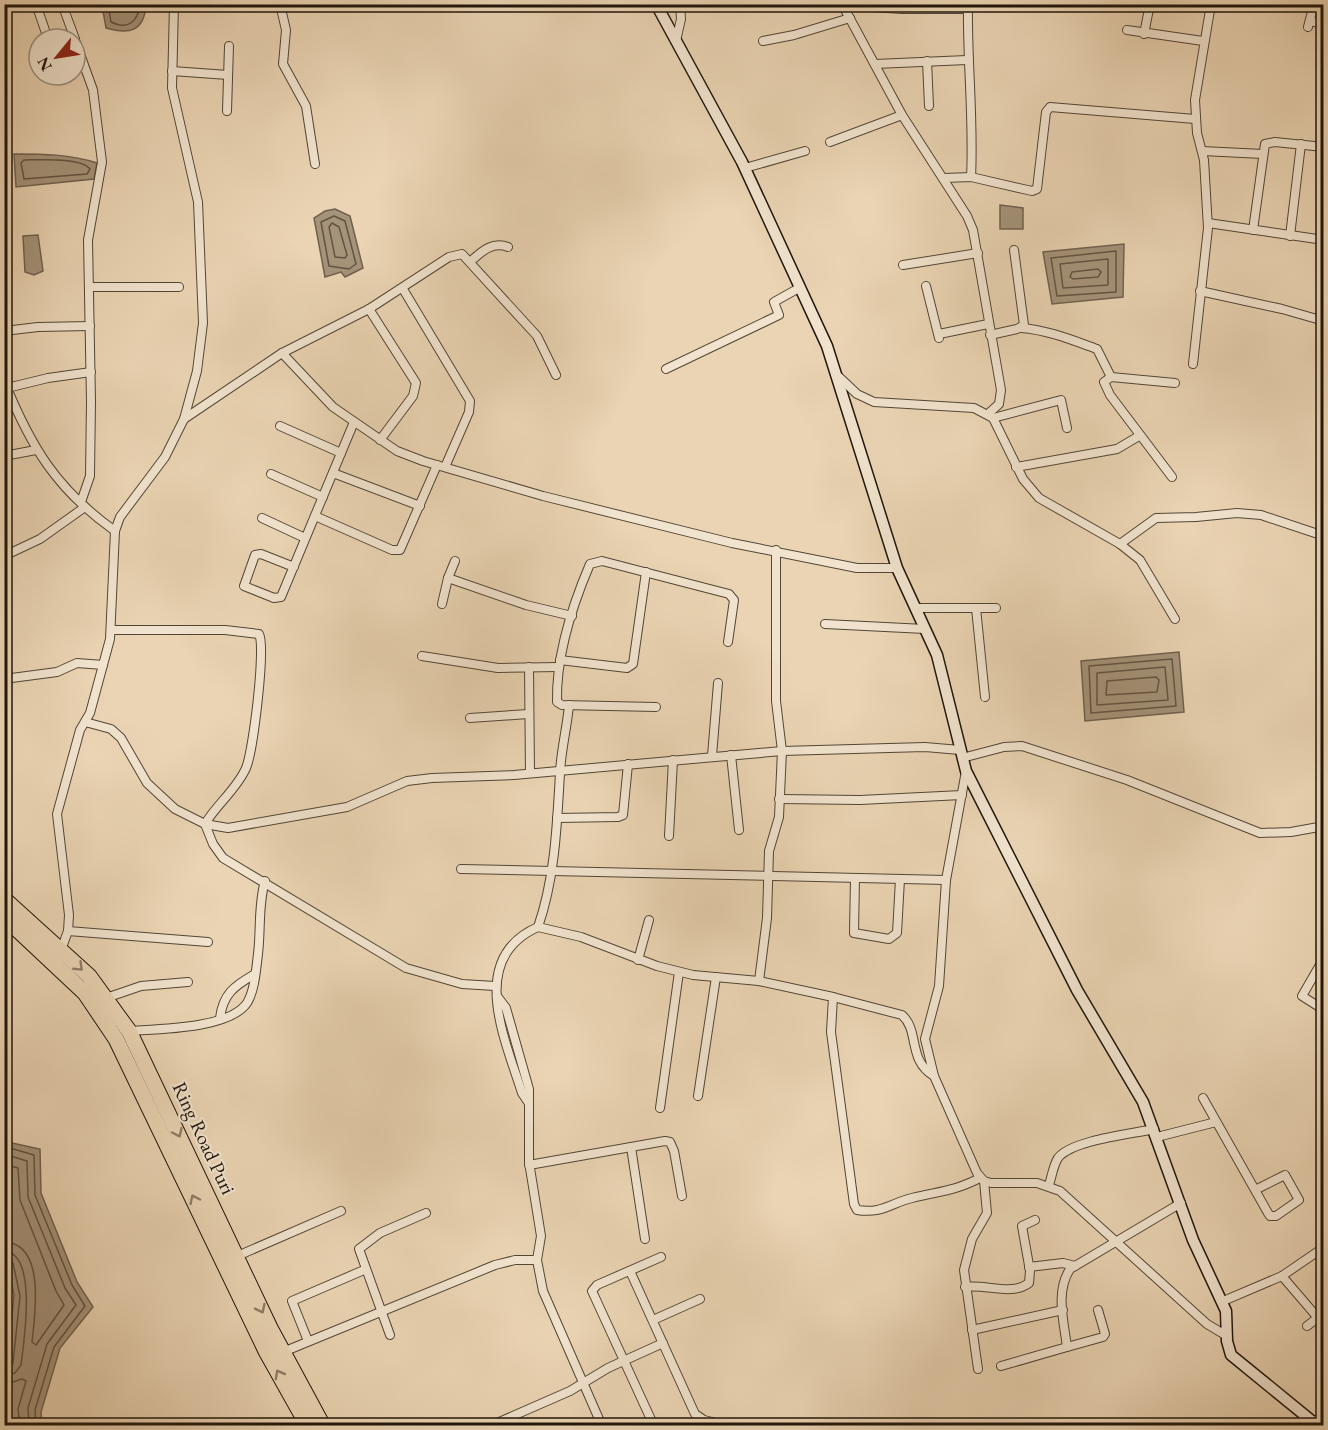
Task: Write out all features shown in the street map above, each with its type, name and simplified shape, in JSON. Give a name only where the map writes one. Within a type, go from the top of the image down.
[{"type":"highway","name":"Ring Road Puri","points":[[4,899],[61,950],[106,998],[129,1031],[235,1257],[283,1352],[324,1425]]},
{"type":"highway","name":"Ring Road Puri","points":[[4,917],[85,993],[116,1039],[266,1351],[308,1425]]},
{"type":"street","points":[[36,4],[44,27]]},
{"type":"street","points":[[62,4],[71,27]]},
{"type":"street","points":[[61,950],[68,931],[57,814],[80,730],[85,722],[103,664],[111,630],[115,531],[120,517],[165,457],[184,419],[197,372],[204,302],[198,202],[176,112],[172,71],[174,4]]},
{"type":"street","points":[[280,4],[286,30],[283,64],[306,106],[315,164]]},
{"type":"street","points":[[656,4],[745,168],[839,376],[897,568],[937,655],[966,771],[1077,990],[1143,1102],[1193,1240],[1228,1318],[1228,1348],[1236,1361],[1319,1421]]},
{"type":"street","points":[[676,41],[681,19],[680,4]]},
{"type":"street","points":[[1144,34],[1150,4]]},
{"type":"street","points":[[1193,364],[1208,223],[1202,151],[1195,119],[1198,70],[1211,4]]},
{"type":"street","points":[[1314,4],[1309,24],[1323,24]]},
{"type":"street","points":[[842,5],[902,9],[968,7],[967,60],[973,138],[970,177]]},
{"type":"street","points":[[842,5],[902,116],[968,216],[978,254],[988,324],[1001,390],[999,404],[991,416]]},
{"type":"street","points":[[763,41],[794,35],[850,18]]},
{"type":"street","points":[[1127,30],[1203,41]]},
{"type":"street","points":[[227,111],[229,46]]},
{"type":"street","points":[[4,59],[6,73]]},
{"type":"street","points":[[875,63],[967,60]]},
{"type":"street","points":[[927,61],[929,106]]},
{"type":"street","points":[[172,71],[228,75]]},
{"type":"street","points":[[4,556],[40,538],[83,505],[90,476],[91,372],[88,240],[102,150],[93,90],[87,76]]},
{"type":"street","points":[[944,178],[970,177],[1032,190],[1037,189],[1046,112],[1050,107],[1195,119]]},
{"type":"street","points":[[830,142],[902,116]]},
{"type":"street","points":[[1253,230],[1265,144],[1270,142],[1323,147]]},
{"type":"street","points":[[1290,236],[1301,144]]},
{"type":"street","points":[[745,168],[805,151]]},
{"type":"street","points":[[1202,151],[1263,154]]},
{"type":"street","points":[[1208,223],[1323,240]]},
{"type":"street","points":[[470,262],[490,247],[500,244],[508,247]]},
{"type":"street","points":[[1014,250],[1024,321],[1021,328]]},
{"type":"street","points":[[184,419],[282,353],[369,309],[455,254],[462,254],[537,336],[556,375]]},
{"type":"street","points":[[903,265],[978,254]]},
{"type":"street","points":[[926,286],[939,336],[988,324]]},
{"type":"street","points":[[89,287],[179,287]]},
{"type":"street","points":[[666,369],[779,315],[774,302],[799,288]]},
{"type":"street","points":[[315,516],[396,551],[403,547],[420,506],[470,412],[470,400],[403,289]]},
{"type":"street","points":[[1200,291],[1282,309],[1323,321]]},
{"type":"street","points":[[369,309],[412,375],[417,390],[380,440]]},
{"type":"street","points":[[4,330],[90,326]]},
{"type":"street","points":[[990,335],[1021,328],[1049,332],[1097,349],[1111,377]]},
{"type":"street","points":[[282,353],[333,407],[397,451],[543,496],[732,543],[857,568],[897,568]]},
{"type":"street","points":[[91,372],[6,385],[36,450],[58,482],[115,531]]},
{"type":"street","points":[[839,376],[857,394],[874,402],[974,408],[991,416],[1061,400],[1067,428]]},
{"type":"street","points":[[1172,477],[1106,389],[1104,382],[1111,377],[1175,383]]},
{"type":"street","points":[[991,416],[1023,479],[1040,498],[1120,544],[1140,560],[1175,619]]},
{"type":"street","points":[[294,567],[261,554],[255,555],[244,586],[278,599],[284,593],[354,423]]},
{"type":"street","points":[[280,426],[341,453]]},
{"type":"street","points":[[1016,467],[1117,449],[1140,436]]},
{"type":"street","points":[[4,456],[36,450]]},
{"type":"street","points":[[333,473],[420,506]]},
{"type":"street","points":[[271,474],[323,497]]},
{"type":"street","points":[[1120,544],[1156,518],[1197,518],[1213,514],[1261,515],[1323,535]]},
{"type":"street","points":[[262,518],[305,538]]},
{"type":"street","points":[[759,981],[770,851],[779,817],[782,751],[777,701],[776,550]]},
{"type":"street","points":[[442,604],[455,561]]},
{"type":"street","points":[[656,707],[569,705],[557,702],[560,664],[578,591],[594,562],[646,572],[733,596],[728,642]]},
{"type":"street","points":[[422,656],[491,668],[560,664],[627,668],[633,664],[646,572]]},
{"type":"street","points":[[448,578],[526,605],[572,616]]},
{"type":"street","points":[[915,608],[996,608]]},
{"type":"street","points":[[976,608],[985,697]]},
{"type":"street","points":[[825,624],[925,629]]},
{"type":"street","points":[[111,630],[254,631],[261,638],[260,672],[250,758],[240,778],[205,824]]},
{"type":"street","points":[[4,679],[57,672],[78,663],[103,664]]},
{"type":"street","points":[[529,667],[530,773]]},
{"type":"street","points":[[712,756],[718,683]]},
{"type":"street","points":[[538,927],[552,872],[560,771],[569,705]]},
{"type":"street","points":[[471,718],[528,714]]},
{"type":"street","points":[[85,722],[111,729],[121,738],[147,783],[175,809],[205,824],[228,828],[335,809],[407,782],[782,751],[925,747],[961,754],[1022,746],[1126,780],[1260,833],[1291,832],[1322,826],[1323,878]]},
{"type":"street","points":[[731,755],[739,830]]},
{"type":"street","points":[[669,836],[673,760]]},
{"type":"street","points":[[557,818],[621,817],[624,812],[628,764]]},
{"type":"street","points":[[966,771],[946,880],[939,986],[925,1039],[934,1076],[982,1179],[987,1213],[972,1239],[965,1259],[965,1287],[978,1369]]},
{"type":"street","points":[[779,799],[860,800],[962,795]]},
{"type":"street","points":[[205,824],[209,837],[223,858],[265,881],[406,968],[462,984],[495,986]]},
{"type":"street","points":[[461,869],[946,880]]},
{"type":"street","points":[[855,878],[854,933],[889,939],[897,933],[900,879]]},
{"type":"street","points":[[129,1031],[181,1028],[235,1014],[245,1005],[255,974],[258,954],[259,901],[265,881]]},
{"type":"street","points":[[638,960],[649,920]]},
{"type":"street","points":[[602,1425],[549,1308],[537,1260],[541,1236],[529,1165],[529,1089],[506,1008],[497,996],[495,986],[499,970],[510,949],[525,933],[538,927],[581,937],[638,960],[679,972],[759,981],[902,1015],[908,1022],[919,1063],[934,1076]]},
{"type":"street","points":[[68,931],[208,942]]},
{"type":"street","points":[[1323,958],[1321,969],[1302,996],[1323,1010]]},
{"type":"street","points":[[660,1108],[679,972]]},
{"type":"street","points":[[220,1018],[227,994],[233,987],[255,974]]},
{"type":"street","points":[[698,1096],[716,977]]},
{"type":"street","points":[[106,998],[141,986],[188,982]]},
{"type":"street","points":[[833,997],[831,1032],[855,1208],[860,1211],[883,1210],[910,1198],[955,1190],[982,1179],[1050,1185],[1071,1199],[1207,1324],[1227,1336]]},
{"type":"street","points":[[1203,1098],[1255,1190],[1273,1217],[1299,1200],[1285,1175],[1255,1190]]},
{"type":"street","points":[[1050,1185],[1058,1159],[1068,1151],[1091,1143],[1216,1122]]},
{"type":"street","points":[[529,1165],[670,1142],[674,1151],[682,1196]]},
{"type":"street","points":[[631,1147],[645,1239]]},
{"type":"street","points":[[1067,1347],[1061,1292],[1063,1280],[1075,1266],[1180,1203]]},
{"type":"street","points":[[235,1257],[341,1211]]},
{"type":"street","points":[[390,1335],[358,1253],[362,1246],[380,1233],[426,1213]]},
{"type":"street","points":[[965,1287],[987,1286],[1007,1291],[1029,1283],[1029,1267],[1022,1226],[1035,1220]]},
{"type":"street","points":[[1221,1302],[1282,1276],[1323,1251]]},
{"type":"street","points":[[654,1425],[592,1291],[597,1285],[662,1257]]},
{"type":"street","points":[[283,1352],[495,1265],[515,1260],[537,1260]]},
{"type":"street","points":[[1029,1267],[1063,1263],[1075,1266]]},
{"type":"street","points":[[308,1341],[292,1301],[364,1270]]},
{"type":"street","points":[[630,1270],[695,1414],[704,1420],[716,1423]]},
{"type":"street","points":[[1282,1276],[1320,1316],[1307,1326]]},
{"type":"street","points":[[653,1320],[700,1299]]},
{"type":"street","points":[[972,1330],[1063,1310]]},
{"type":"street","points":[[1002,1366],[1103,1337],[1105,1334],[1098,1310]]},
{"type":"street","points":[[490,1425],[583,1383],[663,1343]]},
{"type":"water","points":[[102,5],[146,5],[145,14],[139,26],[129,31],[122,31],[106,28]]},
{"type":"water","points":[[14,154],[67,156],[97,163],[94,179],[16,187]]},
{"type":"water","points":[[1000,205],[1023,208],[1023,229],[1000,229]]},
{"type":"water","points":[[335,209],[350,216],[363,268],[345,277],[341,272],[325,277],[314,218],[325,211]]},
{"type":"water","points":[[38,235],[43,271],[34,275],[25,272],[23,236]]},
{"type":"water","points":[[1124,244],[1123,297],[1052,304],[1043,252]]},
{"type":"water","points":[[1179,652],[1184,712],[1085,721],[1081,661]]},
{"type":"water","points":[[5,1131],[12,1143],[40,1149],[41,1193],[77,1282],[93,1307],[60,1348],[41,1412],[42,1425],[5,1425],[5,1392],[14,1295],[5,1252]]}]
